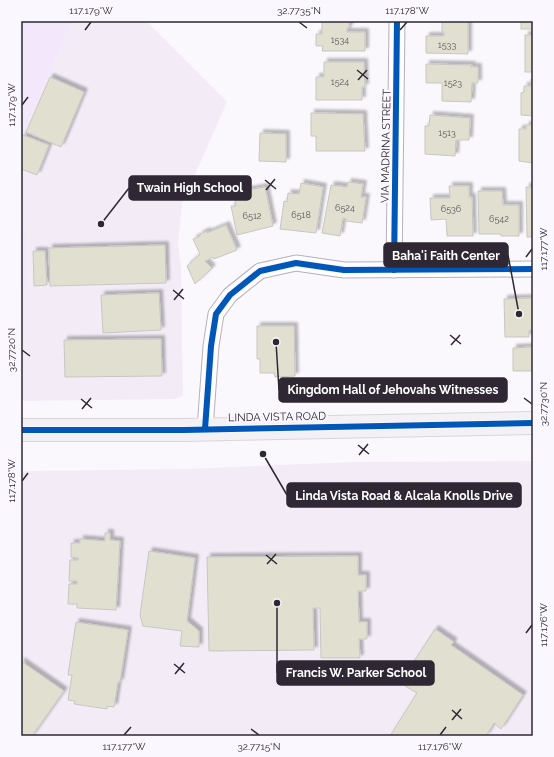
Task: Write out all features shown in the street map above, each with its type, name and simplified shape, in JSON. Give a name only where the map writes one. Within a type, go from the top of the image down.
[{"type":"main road","name":"LINDA VISTA ROAD","points":[[21,430],[205,429],[533,423]]},
{"type":"street","name":"VIA MADRINA STREET","points":[[394,270],[397,21]]},
{"type":"street","points":[[205,429],[211,346],[216,314],[230,295],[260,271],[296,262],[344,270],[533,269]]},
{"type":"shaded area","points":[[21,21],[146,21],[227,102],[182,204],[178,243],[181,266],[183,396],[174,399],[21,401]]},
{"type":"shaded area","points":[[21,21],[71,21],[21,138]]},
{"type":"shaded area","points":[[21,223],[26,236],[25,293],[21,296]]},
{"type":"shaded area","points":[[533,461],[533,736],[21,736],[21,471],[184,469],[354,462]]},
{"type":"building","points":[[322,21],[349,21],[349,28],[347,28],[347,32],[365,32],[365,51],[322,51],[323,46],[316,46],[316,34],[322,34]]},
{"type":"building","points":[[442,21],[468,21],[468,54],[426,53],[426,36],[444,36],[444,32],[442,32]]},
{"type":"building","points":[[521,21],[533,21],[533,29],[521,29]]},
{"type":"building","points":[[525,35],[533,35],[533,72],[525,72]]},
{"type":"building","points":[[324,62],[364,62],[365,87],[362,87],[362,100],[316,100],[316,77],[324,77]]},
{"type":"building","points":[[426,64],[472,65],[471,67],[478,67],[478,83],[472,83],[471,102],[442,101],[442,83],[426,83]]},
{"type":"building","points":[[50,77],[84,92],[61,147],[26,132]]},
{"type":"building","points":[[531,79],[533,79],[533,116],[521,115],[521,93],[524,92],[524,86],[531,86]]},
{"type":"building","points":[[311,113],[363,114],[365,151],[316,151],[316,136],[311,136]]},
{"type":"building","points":[[430,115],[470,118],[469,140],[456,140],[455,156],[425,154],[425,126],[429,126]]},
{"type":"building","points":[[526,125],[533,125],[533,163],[519,161],[519,129],[526,129]]},
{"type":"building","points":[[260,133],[286,134],[286,162],[259,161]]},
{"type":"building","points":[[23,135],[49,145],[37,175],[21,169],[21,141]]},
{"type":"building","points":[[348,182],[363,184],[361,197],[366,197],[362,223],[346,221],[346,219],[343,218],[340,236],[322,233],[331,185],[347,187]]},
{"type":"building","points":[[301,183],[323,187],[316,233],[280,229],[284,201],[287,202],[288,193],[299,194]]},
{"type":"building","points":[[449,186],[469,186],[469,197],[472,197],[473,236],[447,236],[446,219],[431,220],[430,198],[450,198]]},
{"type":"building","points":[[265,187],[273,226],[237,235],[231,206],[236,206],[235,198],[243,197],[242,191]]},
{"type":"building","points":[[526,187],[533,187],[533,237],[527,237]]},
{"type":"building","points":[[478,191],[502,191],[503,205],[519,205],[519,236],[479,234]]},
{"type":"building","points":[[226,225],[237,250],[205,261],[212,268],[195,284],[187,266],[200,254],[193,239],[207,231],[207,233]]},
{"type":"building","points":[[165,245],[166,283],[50,286],[49,248]]},
{"type":"building","points":[[33,251],[45,251],[47,285],[34,286]]},
{"type":"building","points":[[159,293],[161,330],[103,333],[101,295]]},
{"type":"building","points":[[533,298],[533,330],[529,330],[529,337],[505,337],[504,299]]},
{"type":"building","points":[[257,326],[294,326],[295,376],[275,377],[274,373],[260,373],[260,359],[257,359]]},
{"type":"building","points":[[161,339],[162,376],[65,377],[64,340]]},
{"type":"building","points":[[533,347],[533,371],[513,371],[513,348]]},
{"type":"building","points":[[105,533],[110,533],[110,540],[120,541],[116,610],[77,608],[77,604],[68,604],[69,584],[77,584],[77,581],[69,581],[70,560],[78,560],[78,558],[71,557],[71,543],[80,543],[80,539],[105,541]]},
{"type":"building","points":[[149,551],[195,558],[187,621],[199,631],[199,647],[180,646],[182,631],[143,626],[140,615]]},
{"type":"building","points":[[358,556],[358,575],[366,575],[366,591],[358,591],[359,622],[367,622],[367,639],[359,639],[360,658],[321,658],[320,608],[313,608],[314,650],[209,651],[207,557]]},
{"type":"building","points":[[76,622],[128,630],[120,682],[118,682],[114,707],[107,706],[107,709],[74,704],[75,701],[68,700],[72,675],[68,675]]},
{"type":"building","points":[[435,629],[454,642],[451,645],[523,695],[501,729],[494,723],[486,736],[390,736],[417,693],[400,683]]},
{"type":"building","points":[[21,661],[64,691],[32,736],[21,736]]},
{"type":"cycle path","points":[[394,270],[397,21]]},
{"type":"cycle path","points":[[205,429],[211,346],[216,314],[230,295],[260,271],[296,263],[344,270],[533,269]]},
{"type":"cycle path","points":[[21,430],[184,430],[533,423]]},
{"type":"place","name":"Twain High School","points":[[101,224]]},
{"type":"place","name":"Baha'i Faith Center","points":[[519,314]]},
{"type":"place","name":"Kingdom Hall of Jehovahs Witnesses","points":[[276,342]]},
{"type":"place","name":"Linda Vista Road & Alcala Knolls Drive","points":[[263,454]]},
{"type":"place","name":"Francis W. Parker School","points":[[277,603]]}]
